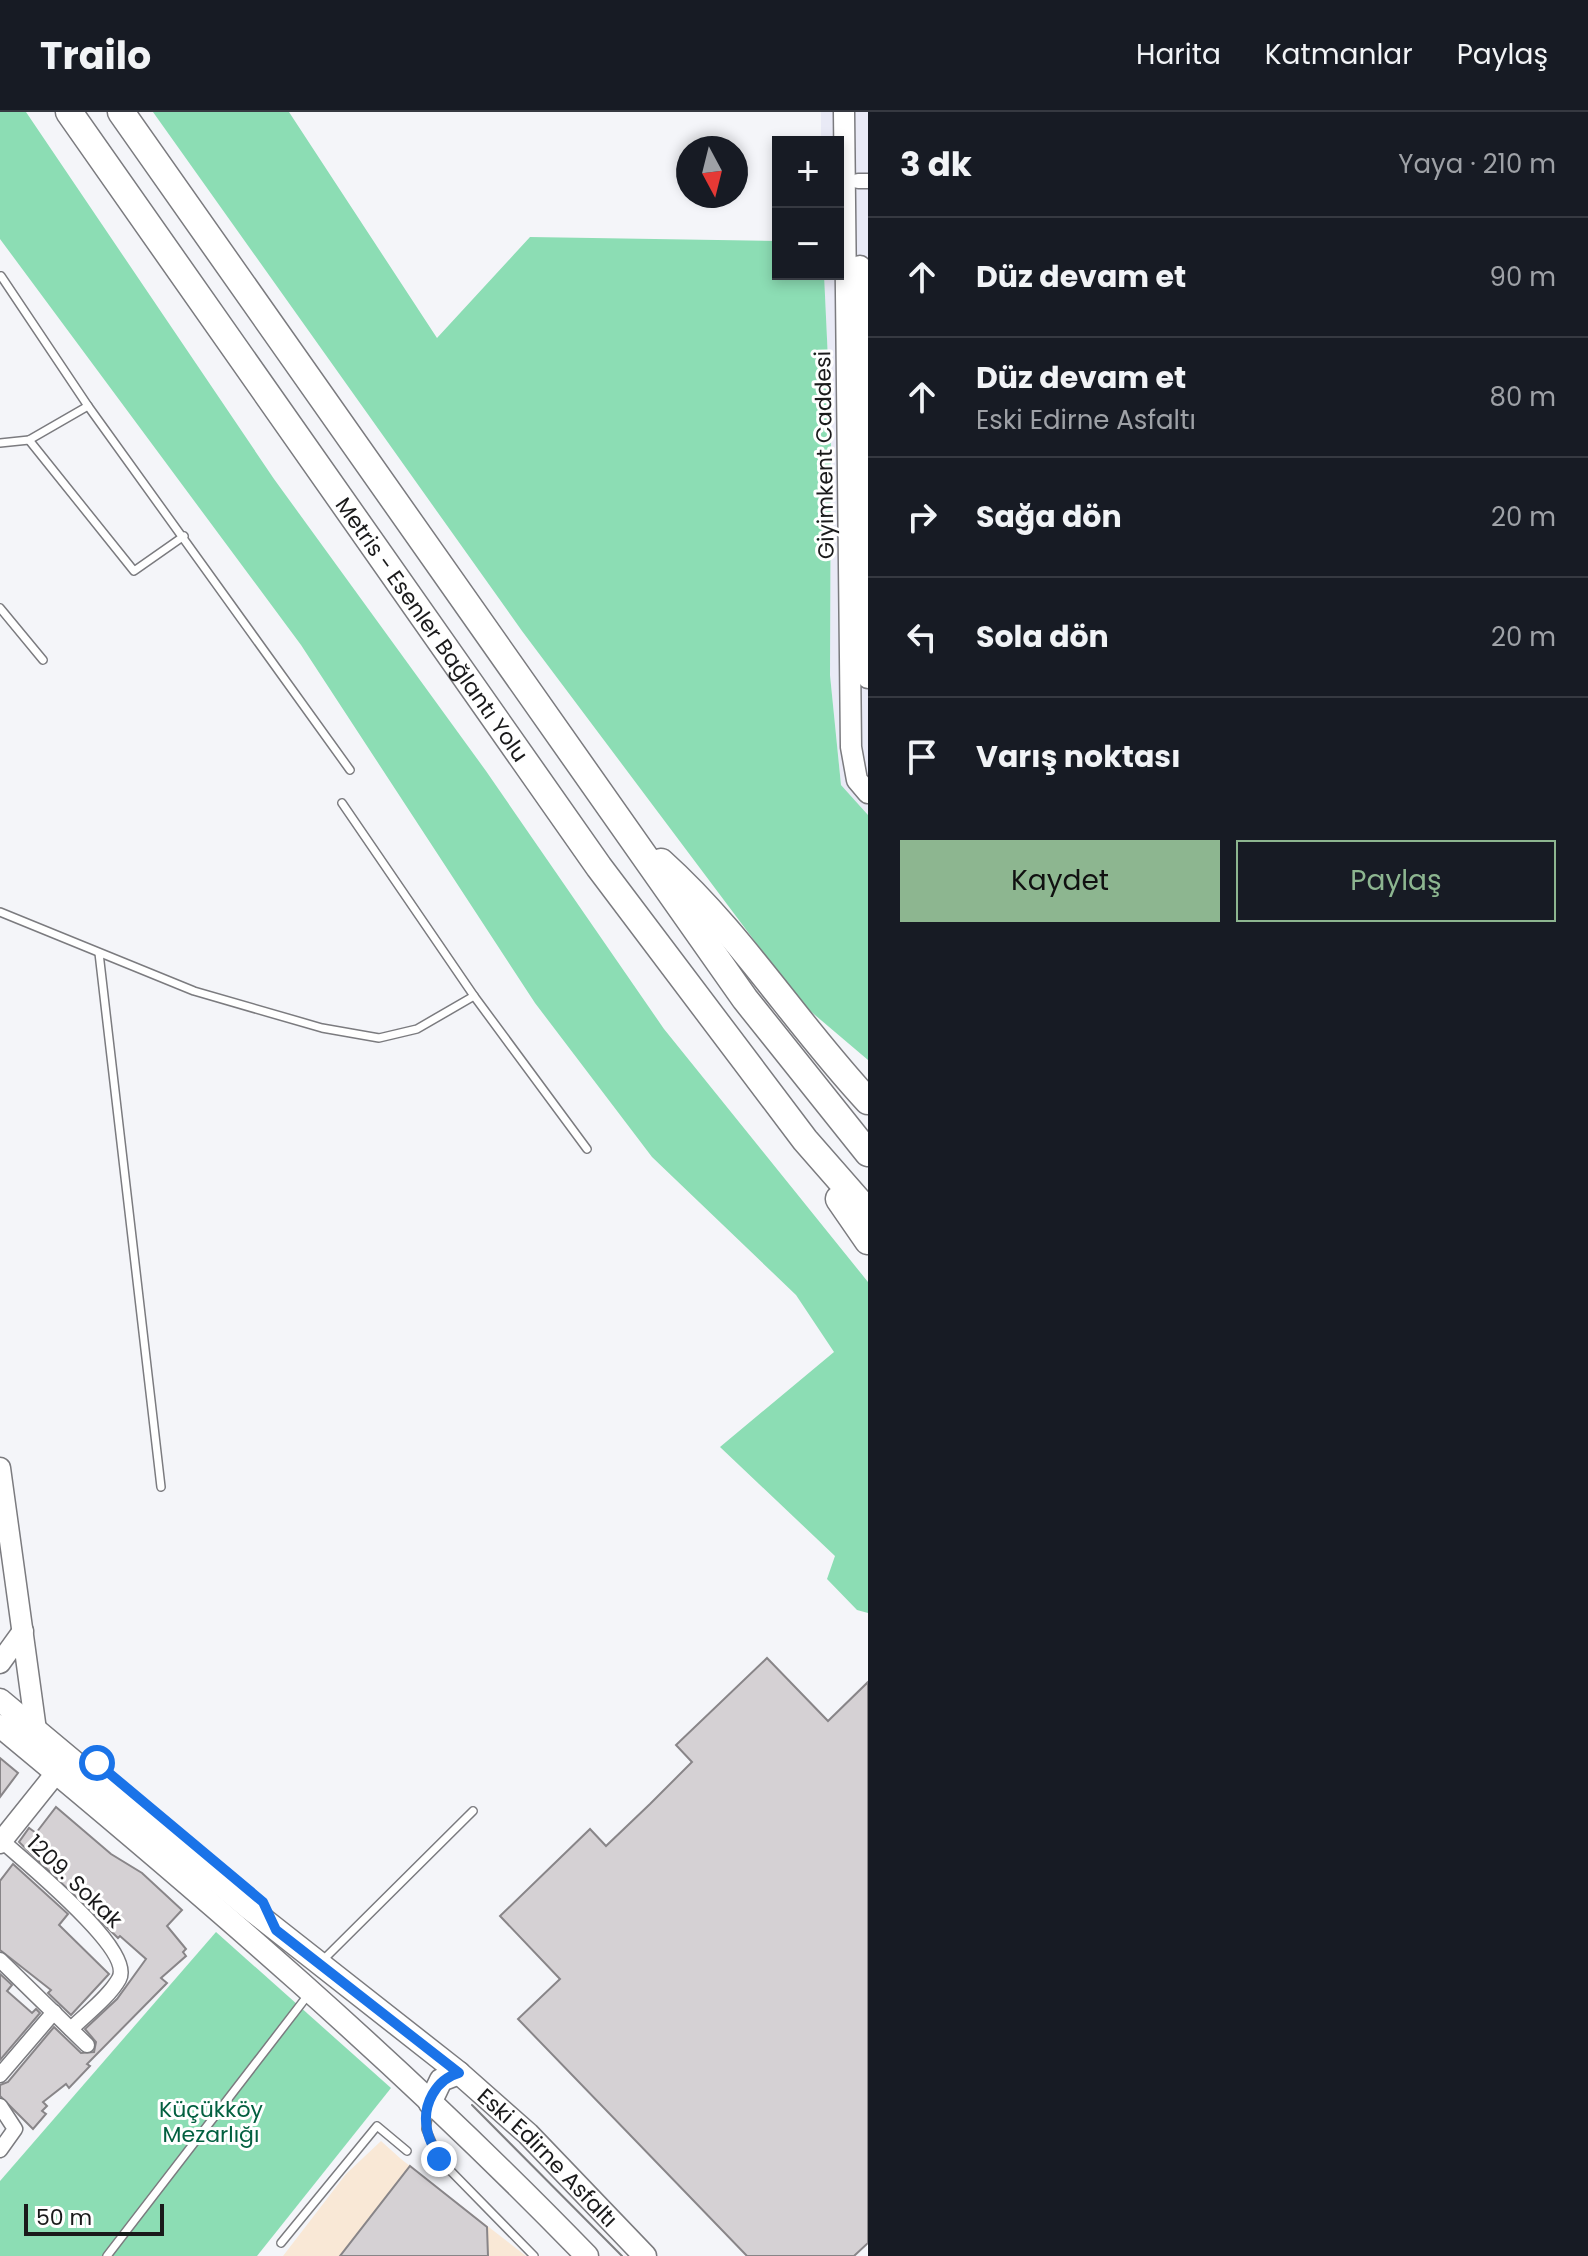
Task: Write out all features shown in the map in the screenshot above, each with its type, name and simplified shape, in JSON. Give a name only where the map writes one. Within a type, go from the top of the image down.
[{"type":"highway","name":"Metris - Esenler Bağlantı Yolu","points":[[69,112],[599,867],[805,1140]]},
{"type":"highway","name":"Metris - Esenler Bağlantı Yolu","points":[[121,112],[621,823]]},
{"type":"highway","points":[[129,112],[140,140]]},
{"type":"highway","points":[[621,823],[717,917],[817,1044],[868,1101]]},
{"type":"highway","points":[[621,823],[745,999],[868,1153]]},
{"type":"highway","points":[[805,1140],[868,1212]]},
{"type":"highway","points":[[805,1140],[868,1241]]},
{"type":"main road","name":"Eski Edirne Asfaltı","points":[[0,1700],[36,1730],[55,1763]]},
{"type":"main road","name":"Eski Edirne Asfaltı","points":[[0,1726],[55,1763],[312,1990],[513,2180],[587,2256]]},
{"type":"main road","points":[[36,1730],[55,1763]]},
{"type":"main road","name":"Eski Edirne Asfaltı","points":[[55,1763],[97,1763],[118,1778],[263,1902],[276,1930],[459,2073],[528,2134],[645,2256]]},
{"type":"main road","points":[[335,2013],[349,2016],[374,2036],[385,2032],[390,2018]]},
{"type":"main road","points":[[430,2103],[441,2080],[459,2073]]},
{"type":"street","name":"Giyimkent Caddesi","points":[[844,112],[851,747],[857,780],[868,793]]},
{"type":"street","name":"Giyimkent Caddesi","points":[[857,112],[863,181],[868,678]]},
{"type":"street","points":[[0,1468],[36,1730]]},
{"type":"street","points":[[0,1663],[23,1631]]},
{"type":"street","points":[[1,1842],[55,1763]]},
{"type":"street","name":"1209. Sokak","points":[[1,1842],[90,1923],[122,1967],[119,1979],[71,2029]]},
{"type":"street","points":[[0,1960],[87,2045]]},
{"type":"street","points":[[0,2075],[54,2012]]},
{"type":"street","points":[[0,2106],[15,2129],[0,2150]]},
{"type":"lane","points":[[1,276],[88,406],[350,770]]},
{"type":"lane","points":[[0,443],[29,440],[88,406]]},
{"type":"lane","points":[[29,440],[134,571],[184,536]]},
{"type":"lane","points":[[0,608],[43,660]]},
{"type":"lane","points":[[342,803],[474,996],[587,1149]]},
{"type":"lane","points":[[0,912],[194,991],[322,1028],[379,1038],[417,1029],[474,996]]},
{"type":"lane","points":[[99,953],[161,1487]]},
{"type":"lane","points":[[319,1963],[473,1811]]},
{"type":"lane","points":[[107,2256],[312,1990]]},
{"type":"lane","points":[[430,2103],[426,2129],[439,2159],[534,2256]]},
{"type":"lane","points":[[281,2243],[377,2126],[407,2151]]},
{"type":"shaded area","points":[[821,112],[868,112],[868,815],[841,785],[830,675],[831,425],[824,280],[844,280],[844,136],[821,136]]},
{"type":"shaded area","points":[[381,2141],[526,2256],[283,2256],[346,2174]]},
{"type":"green space","points":[[0,112],[26,112],[274,479],[486,771],[664,1029],[868,1282],[868,1613],[857,1610],[827,1579],[835,1556],[720,1447],[834,1352],[796,1295],[652,1157],[535,1003],[301,645],[0,239]]},
{"type":"green space","points":[[153,112],[289,112],[437,338],[530,237],[772,241],[772,280],[824,280],[831,425],[830,675],[841,785],[868,815],[868,1060],[802,1004],[522,631]]},
{"type":"green space","name":"Küçükköy Mezarlığı","points":[[216,1932],[391,2088],[257,2256],[0,2256],[0,2181]]},
{"type":"building","points":[[767,1658],[828,1721],[868,1682],[868,2243],[854,2256],[747,2256],[518,2019],[560,1979],[500,1916],[590,1829],[606,1846],[650,1804],[692,1762],[676,1745]]},
{"type":"building","points":[[0,1758],[18,1773],[0,1797]]},
{"type":"building","points":[[56,1807],[111,1854],[142,1873],[182,1910],[167,1926],[186,1949],[183,1952],[186,1956],[161,1978],[167,1983],[87,2064],[90,2066],[69,2088],[66,2084],[43,2102],[47,2106],[42,2111],[46,2114],[33,2129],[0,2096],[0,2085],[8,2082],[54,2027],[81,2053],[94,2052],[96,2042],[85,2029],[117,1999],[146,1959],[120,1936],[118,1938],[19,1842],[29,1828],[36,1833]]},
{"type":"building","points":[[13,1864],[68,1914],[59,1925],[109,1974],[71,2015],[48,1993],[51,1990],[0,1950],[0,1881]]},
{"type":"building","points":[[0,1974],[12,1985],[7,1991],[32,2013],[36,2009],[40,2013],[0,2060]]},
{"type":"building","points":[[410,2166],[487,2227],[488,2256],[340,2256]]},
{"type":"tram line","points":[[472,2105],[622,2256]]},
{"type":"route","points":[[97,1763],[263,1902],[272,1915],[276,1930],[459,2073],[447,2076],[437,2084],[427,2117],[426,2129],[439,2159]]}]
